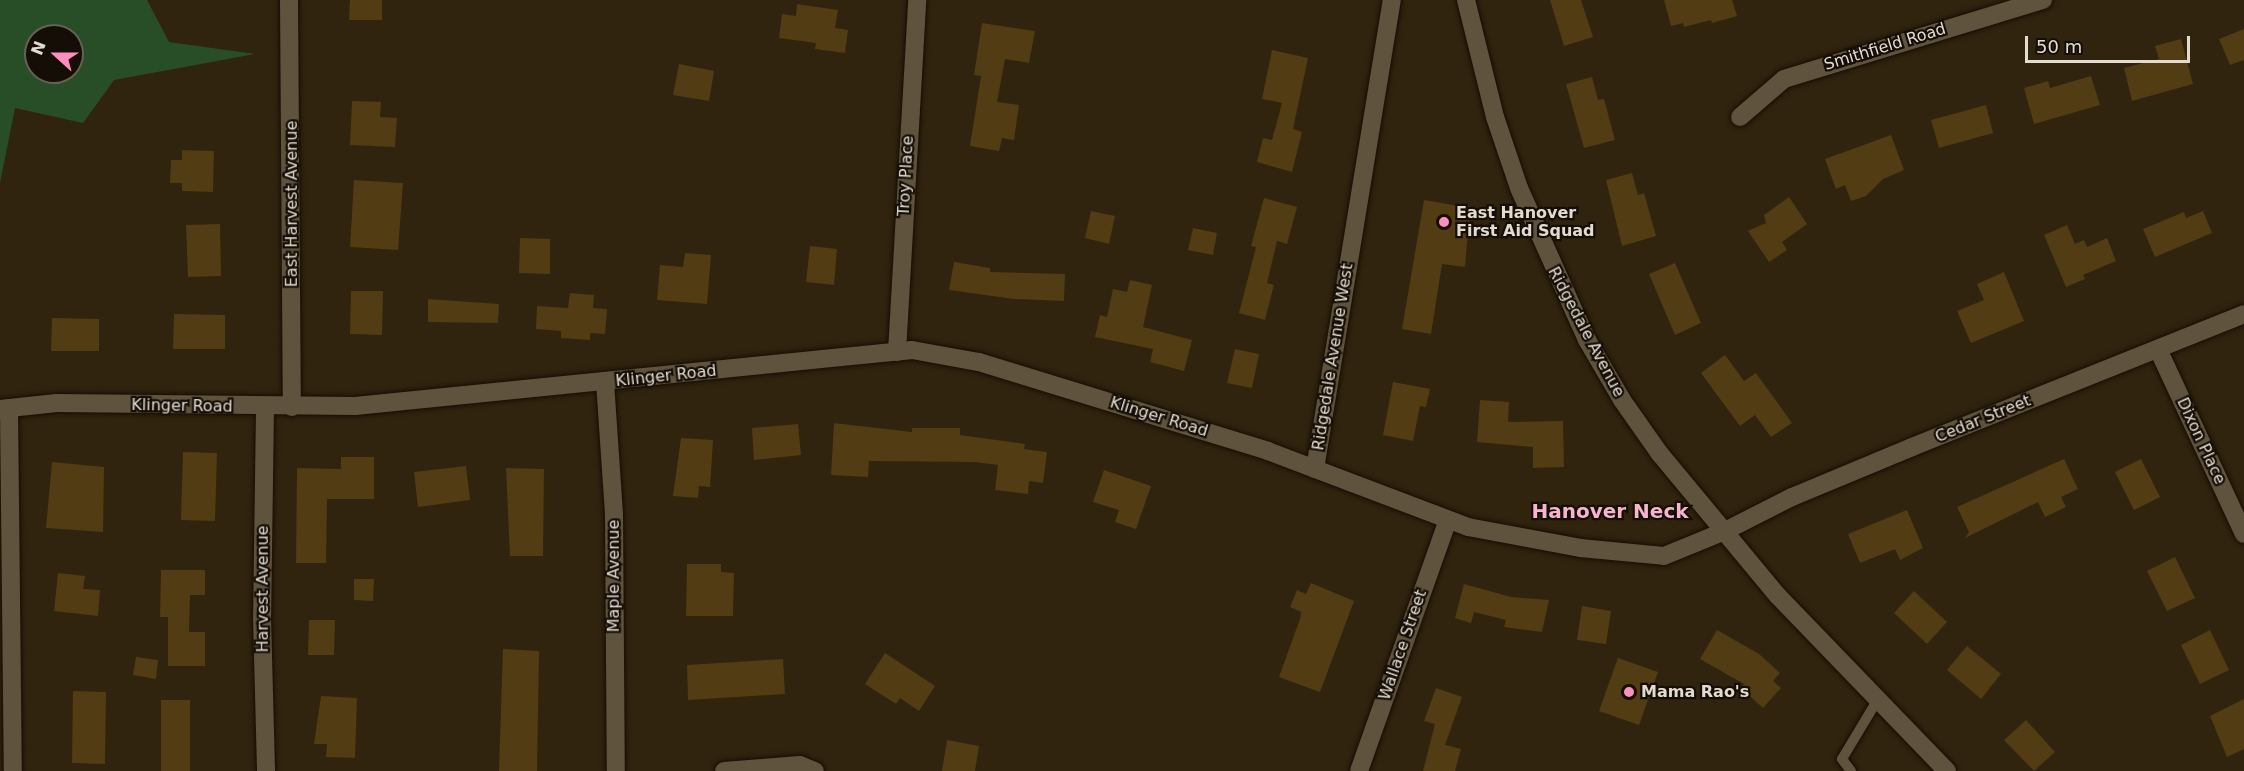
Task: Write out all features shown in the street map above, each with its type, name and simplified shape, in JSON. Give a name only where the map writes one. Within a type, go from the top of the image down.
[{"type":"street","name":"East Harvest Avenue","points":[[289,0],[292,407]]},
{"type":"street","name":"Troy Place","points":[[897,352],[917,0]]},
{"type":"street","name":"Ridgedale Avenue West","points":[[1392,0],[1315,469],[1448,520],[1580,548],[1664,556],[1725,531]]},
{"type":"street","name":"Ridgedale Avenue","points":[[1466,0],[1495,117],[1519,188],[1587,340],[1660,454],[1777,595],[1947,771]]},
{"type":"street","name":"Smithfield Road","points":[[1740,117],[1784,79],[2043,0]]},
{"type":"street","name":"Cedar Street","points":[[1725,531],[1846,474],[2244,314]]},
{"type":"street","name":"Dixon Place","points":[[2158,349],[2244,534]]},
{"type":"street","name":"Klinger Road","points":[[5,408],[57,404],[264,408],[366,406],[912,350],[979,362],[1268,451],[1315,469]]},
{"type":"street","name":"Maple Avenue","points":[[605,382],[614,514],[616,771]]},
{"type":"street","points":[[5,408],[13,771]]},
{"type":"street","name":"Harvest Avenue","points":[[264,408],[266,771]]},
{"type":"street","name":"Wallace Street","points":[[1359,771],[1448,520]]},
{"type":"street","points":[[724,771],[800,765],[815,771]]},
{"type":"lane","points":[[1851,771],[1842,759],[1878,699]]},
{"type":"green space","points":[[0,0],[147,0],[169,42],[255,54],[114,80],[83,123],[15,108],[0,183]]},
{"type":"building","points":[[350,0],[382,0],[382,20],[349,20]]},
{"type":"building","points":[[1550,0],[1581,0],[1593,37],[1564,46]]},
{"type":"building","points":[[1664,0],[1732,0],[1737,16],[1712,23],[1711,20],[1684,27],[1683,23],[1671,26]]},
{"type":"building","points":[[797,4],[838,10],[835,28],[848,30],[845,53],[815,49],[816,43],[779,38],[782,14],[796,16]]},
{"type":"building","points":[[982,23],[1035,31],[1029,63],[1005,59],[997,102],[1019,105],[1014,140],[1002,138],[999,151],[970,146],[981,76],[974,75]]},
{"type":"building","points":[[2244,29],[2244,60],[2230,65],[2219,39]]},
{"type":"building","points":[[2181,39],[2193,84],[2132,101],[2124,68],[2159,59],[2155,46]]},
{"type":"building","points":[[1272,50],[1308,58],[1293,129],[1302,132],[1292,172],[1257,162],[1263,138],[1272,140],[1282,103],[1262,99]]},
{"type":"building","points":[[679,64],[714,71],[709,101],[673,95]]},
{"type":"building","points":[[2091,76],[2100,105],[2034,124],[2024,88],[2048,81],[2050,88]]},
{"type":"building","points":[[1592,77],[1598,100],[1604,99],[1615,140],[1584,148],[1566,84]]},
{"type":"building","points":[[352,101],[381,102],[380,117],[397,118],[395,147],[350,145]]},
{"type":"building","points":[[1986,105],[1993,133],[1939,148],[1931,120]]},
{"type":"building","points":[[1891,135],[1904,170],[1883,179],[1866,196],[1851,201],[1845,185],[1836,189],[1825,159]]},
{"type":"building","points":[[182,150],[214,151],[213,192],[182,191],[182,183],[170,183],[171,160],[182,160]]},
{"type":"building","points":[[1632,173],[1638,195],[1644,193],[1656,236],[1622,246],[1606,180]]},
{"type":"building","points":[[354,180],[403,183],[398,250],[350,247]]},
{"type":"building","points":[[1789,197],[1807,224],[1782,242],[1787,250],[1769,262],[1748,231],[1766,223],[1764,215]]},
{"type":"building","points":[[1264,198],[1297,207],[1287,244],[1277,241],[1267,283],[1274,285],[1265,320],[1239,313],[1256,247],[1251,246]]},
{"type":"building","points":[[1424,200],[1470,208],[1465,267],[1442,264],[1431,334],[1402,329]]},
{"type":"building","points":[[1091,211],[1115,216],[1109,244],[1085,238]]},
{"type":"building","points":[[2203,211],[2212,233],[2155,257],[2143,229],[2184,212],[2186,218]]},
{"type":"building","points":[[220,224],[221,276],[188,277],[186,225]]},
{"type":"building","points":[[2067,225],[2075,244],[2084,240],[2087,247],[2107,238],[2116,261],[2083,275],[2085,279],[2066,287],[2044,235]]},
{"type":"building","points":[[1193,228],[1217,233],[1213,255],[1188,250]]},
{"type":"building","points":[[520,238],[550,239],[550,274],[519,273]]},
{"type":"building","points":[[810,246],[837,249],[834,285],[806,282]]},
{"type":"building","points":[[685,253],[711,255],[707,304],[657,300],[660,265],[683,267]]},
{"type":"building","points":[[954,262],[990,268],[990,272],[1065,274],[1064,301],[1014,299],[949,290]]},
{"type":"building","points":[[1675,263],[1701,323],[1675,335],[1649,274]]},
{"type":"building","points":[[2004,272],[2024,321],[1971,343],[1957,311],[1984,300],[1977,284]]},
{"type":"building","points":[[1130,280],[1152,285],[1143,327],[1192,340],[1184,371],[1150,362],[1153,349],[1095,337],[1100,315],[1107,317],[1113,289],[1127,292]]},
{"type":"building","points":[[351,291],[383,291],[382,335],[350,334]]},
{"type":"building","points":[[570,293],[594,295],[593,308],[607,309],[605,334],[590,333],[590,340],[561,338],[561,331],[536,329],[537,306],[568,308]]},
{"type":"building","points":[[428,299],[499,304],[498,323],[428,322]]},
{"type":"building","points":[[174,314],[225,315],[225,349],[173,349]]},
{"type":"building","points":[[52,318],[99,319],[99,351],[51,351]]},
{"type":"building","points":[[1235,349],[1259,354],[1252,388],[1227,383]]},
{"type":"building","points":[[1725,355],[1744,381],[1756,373],[1792,423],[1771,437],[1755,415],[1740,426],[1701,373]]},
{"type":"building","points":[[1393,382],[1430,389],[1426,407],[1420,406],[1413,441],[1383,435]]},
{"type":"building","points":[[1480,400],[1509,402],[1508,422],[1563,421],[1564,467],[1533,468],[1533,447],[1477,442]]},
{"type":"building","points":[[834,423],[912,432],[912,428],[960,428],[960,435],[1025,444],[1024,449],[1047,452],[1043,483],[1029,481],[1028,494],[995,490],[998,465],[975,462],[869,461],[868,477],[831,475]]},
{"type":"building","points":[[798,424],[801,455],[754,460],[752,428]]},
{"type":"building","points":[[681,438],[713,440],[710,487],[699,486],[698,498],[673,496]]},
{"type":"building","points":[[183,452],[217,453],[215,521],[181,520]]},
{"type":"building","points":[[341,457],[374,457],[374,499],[327,499],[326,563],[296,563],[297,468],[341,469]]},
{"type":"building","points":[[2064,459],[2078,489],[2061,497],[2066,507],[2045,517],[2038,502],[1965,538],[1969,532],[1957,507]]},
{"type":"building","points":[[2141,459],[2160,497],[2134,510],[2115,472]]},
{"type":"building","points":[[52,462],[104,467],[103,532],[46,528]]},
{"type":"building","points":[[466,466],[470,500],[418,507],[414,472]]},
{"type":"building","points":[[506,468],[544,469],[543,556],[510,556]]},
{"type":"building","points":[[1104,470],[1151,486],[1136,529],[1115,522],[1119,510],[1093,502]]},
{"type":"building","points":[[1907,510],[1923,548],[1900,560],[1895,549],[1860,563],[1848,534]]},
{"type":"building","points":[[2175,557],[2195,598],[2167,611],[2147,571]]},
{"type":"building","points":[[687,564],[721,564],[721,572],[734,573],[733,616],[686,616]]},
{"type":"building","points":[[161,570],[205,570],[205,595],[190,595],[189,632],[205,632],[205,666],[168,666],[168,617],[160,617]]},
{"type":"building","points":[[58,573],[85,576],[83,589],[100,590],[98,616],[54,611]]},
{"type":"building","points":[[354,579],[374,579],[373,601],[354,600]]},
{"type":"building","points":[[1311,583],[1354,601],[1320,692],[1279,677],[1300,619],[1301,612],[1290,607],[1297,590],[1306,594]]},
{"type":"building","points":[[1464,584],[1511,597],[1549,600],[1542,632],[1504,627],[1506,620],[1474,612],[1471,623],[1455,618]]},
{"type":"building","points":[[1914,591],[1947,622],[1927,644],[1894,613]]},
{"type":"building","points":[[1582,606],[1611,611],[1606,644],[1577,640]]},
{"type":"building","points":[[309,620],[335,620],[334,655],[308,655]]},
{"type":"building","points":[[1717,630],[1759,654],[1780,673],[1773,681],[1781,688],[1763,708],[1741,688],[1744,684],[1700,659]]},
{"type":"building","points":[[2210,630],[2229,670],[2200,684],[2181,645]]},
{"type":"building","points":[[1967,646],[2001,674],[1981,699],[1947,670]]},
{"type":"building","points":[[503,649],[539,651],[537,771],[499,771]]},
{"type":"building","points":[[885,653],[935,686],[919,711],[900,698],[896,704],[865,684]]},
{"type":"building","points":[[136,657],[158,660],[156,679],[133,675]]},
{"type":"building","name":"Mama Rao's","points":[[1618,658],[1658,672],[1639,725],[1599,711]]},
{"type":"building","points":[[783,659],[785,694],[688,700],[687,665]]},
{"type":"building","points":[[1436,688],[1462,697],[1445,745],[1461,749],[1455,771],[1423,771],[1435,724],[1424,721]]},
{"type":"building","points":[[73,691],[106,692],[105,764],[72,763]]},
{"type":"building","points":[[321,696],[357,698],[355,758],[326,757],[327,744],[314,744]]},
{"type":"building","points":[[2244,699],[2244,749],[2227,757],[2210,716]]},
{"type":"building","points":[[161,700],[190,700],[190,771],[161,771]]},
{"type":"building","points":[[2026,720],[2055,752],[2034,771],[2004,740]]},
{"type":"building","points":[[947,740],[979,746],[975,771],[942,771]]},
{"type":"place","name":"East Hanover First Aid Squad","points":[[1444,222]]},
{"type":"place","name":"Mama Rao's","points":[[1629,692]]},
{"type":"district","name":"Hanover Neck","points":[[1610,511]]}]
